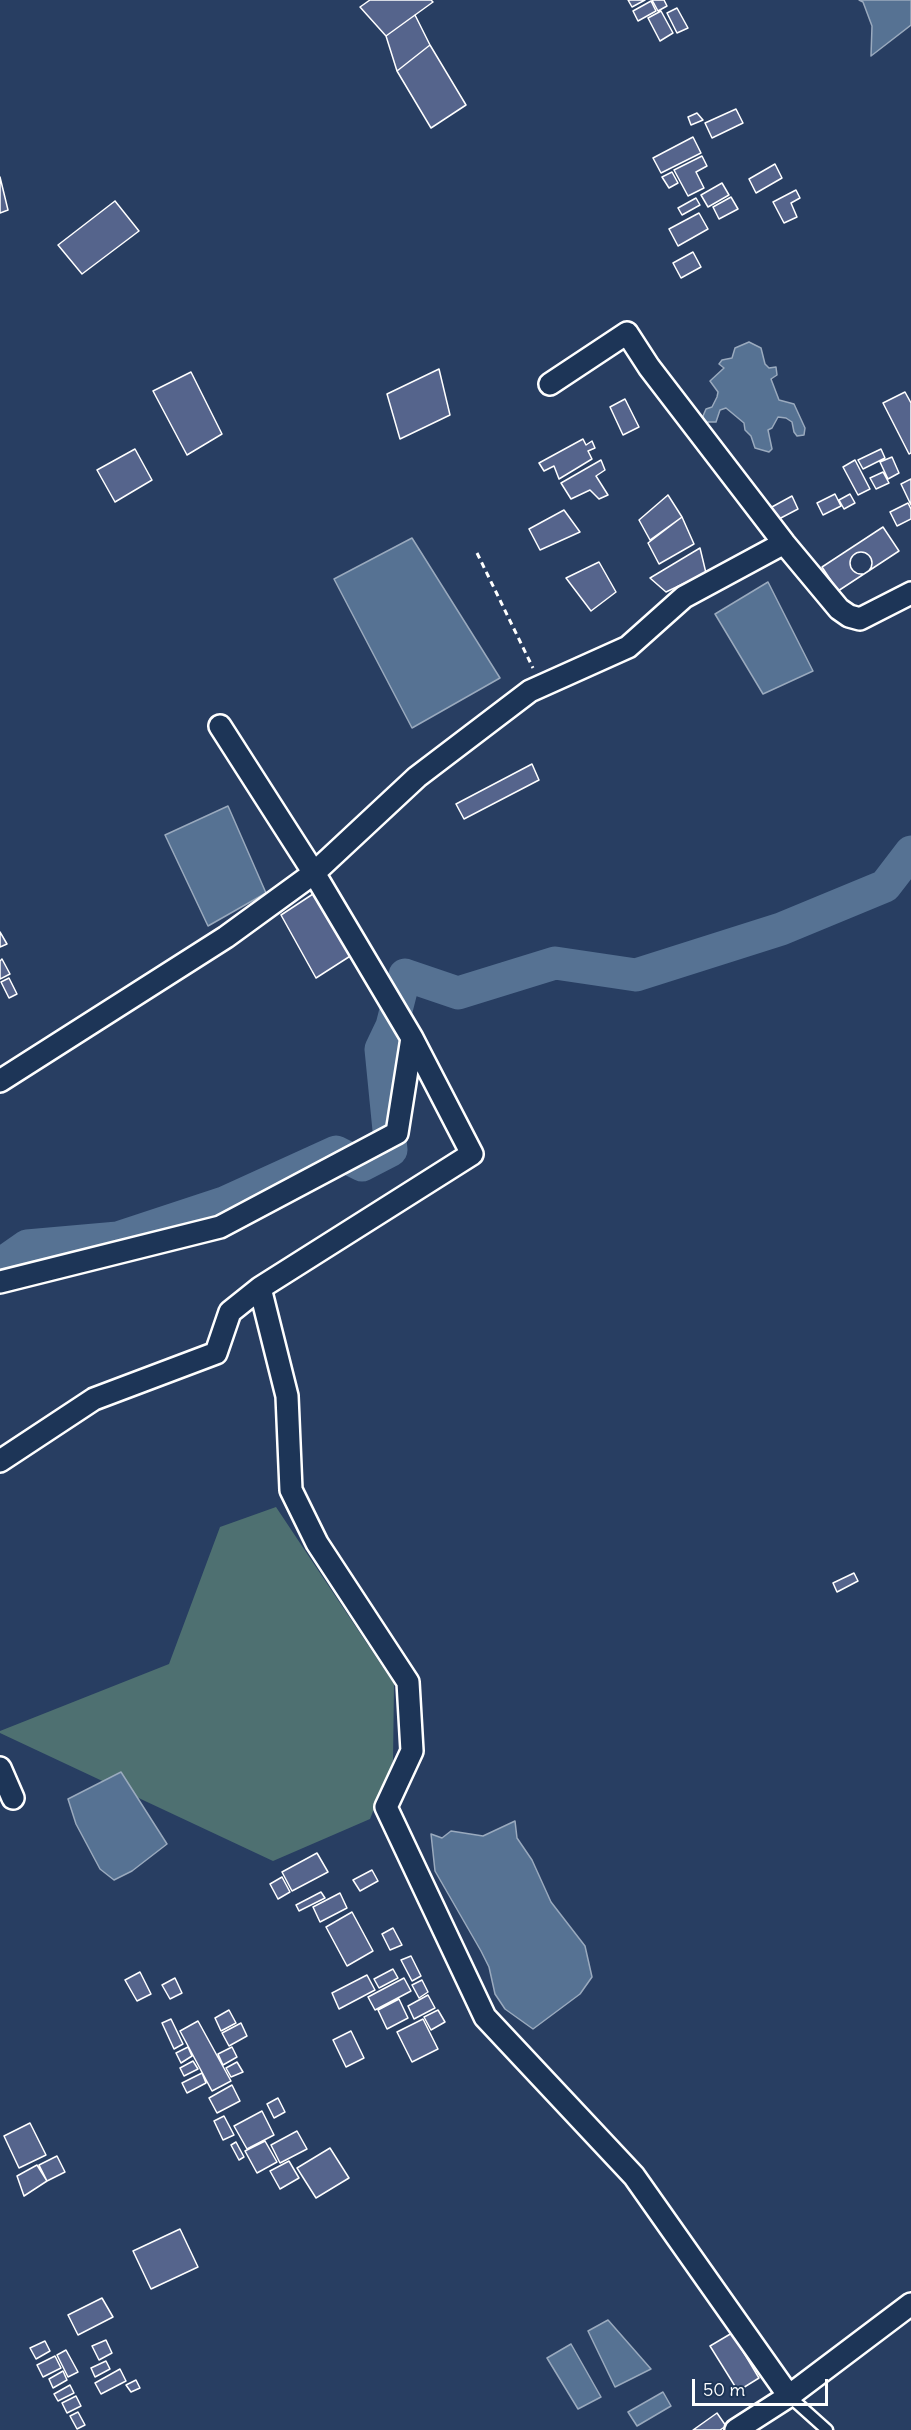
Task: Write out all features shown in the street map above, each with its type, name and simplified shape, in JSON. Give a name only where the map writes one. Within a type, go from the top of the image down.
[{"type":"street","points":[[550,384],[627,333],[650,367],[784,543],[839,609],[852,618],[860,619],[911,593]]},
{"type":"street","points":[[0,1081],[226,937],[314,873],[417,777],[530,691],[628,647],[684,597],[784,543]]},
{"type":"street","points":[[0,1461],[94,1400],[216,1353],[230,1312],[260,1288],[472,1154],[412,1038],[314,873],[220,726]]},
{"type":"street","points":[[0,1282],[220,1227],[397,1133],[412,1038]]},
{"type":"street","points":[[260,1288],[288,1396],[291,1490],[317,1543],[408,1682],[412,1751],[386,1807],[485,2017],[634,2176],[789,2396]]},
{"type":"street","points":[[0,1768],[13,1798]]},
{"type":"street","points":[[736,2430],[789,2396],[911,2304]]},
{"type":"lane","points":[[789,2396],[826,2430]]},
{"type":"path","points":[[477,553],[542,686]]},
{"type":"green space","points":[[276,1507],[394,1684],[393,1761],[370,1819],[273,1861],[0,1733],[0,1731],[169,1664],[220,1527]]},
{"type":"water","points":[[859,0],[911,0],[911,25],[871,56],[872,26],[863,2]]},
{"type":"water","points":[[749,342],[761,348],[765,364],[769,368],[776,367],[777,375],[771,379],[779,400],[794,404],[805,428],[804,435],[797,436],[792,422],[778,417],[772,428],[768,430],[772,449],[769,452],[755,448],[751,436],[745,430],[744,423],[726,408],[720,410],[716,422],[708,422],[705,426],[703,416],[706,409],[712,407],[717,397],[718,392],[710,381],[724,368],[719,364],[722,360],[732,358],[735,348]]},
{"type":"water","points":[[412,538],[500,678],[412,728],[334,579]]},
{"type":"water","points":[[768,582],[813,671],[763,694],[715,614]]},
{"type":"water","points":[[228,806],[266,893],[208,926],[165,835]]},
{"type":"water","points":[[121,1772],[167,1844],[132,1871],[114,1880],[100,1869],[76,1824],[68,1799]]},
{"type":"water","points":[[515,1821],[517,1838],[532,1860],[551,1902],[585,1946],[592,1977],[580,1994],[533,2029],[505,2009],[495,1994],[489,1967],[435,1871],[431,1834],[442,1838],[451,1831],[483,1836]]},
{"type":"water","points":[[608,2320],[651,2369],[615,2387],[588,2331]]},
{"type":"water","points":[[571,2344],[601,2397],[578,2409],[547,2358]]},
{"type":"water","points":[[663,2392],[671,2406],[637,2426],[628,2412]]},
{"type":"building","points":[[370,0],[431,0],[433,2],[386,36],[360,7]]},
{"type":"building","points":[[628,0],[645,0],[632,7]]},
{"type":"building","points":[[652,0],[664,0],[667,6],[658,11]]},
{"type":"building","points":[[651,1],[656,11],[638,21],[633,11]]},
{"type":"building","points":[[677,8],[688,28],[677,33],[667,13]]},
{"type":"building","points":[[661,11],[673,33],[660,41],[648,18]]},
{"type":"building","points":[[415,15],[430,45],[397,71],[386,36]]},
{"type":"building","points":[[430,45],[466,105],[431,128],[397,71]]},
{"type":"building","points":[[736,109],[743,123],[712,138],[705,123]]},
{"type":"building","points":[[697,113],[703,120],[691,125],[688,117]]},
{"type":"building","points":[[693,137],[701,153],[661,173],[653,158]]},
{"type":"building","points":[[702,156],[707,166],[696,172],[704,188],[688,196],[674,170]]},
{"type":"building","points":[[775,164],[782,178],[756,193],[749,179]]},
{"type":"building","points":[[672,172],[678,183],[669,188],[662,177]]},
{"type":"building","points":[[0,177],[8,210],[0,213]]},
{"type":"building","points":[[722,183],[729,195],[708,207],[701,195]]},
{"type":"building","points":[[796,190],[800,198],[791,203],[797,217],[784,223],[773,202]]},
{"type":"building","points":[[731,197],[738,209],[719,219],[713,207]]},
{"type":"building","points":[[696,198],[700,205],[682,215],[678,208]]},
{"type":"building","points":[[115,201],[139,231],[82,274],[58,245]]},
{"type":"building","points":[[699,213],[708,229],[678,246],[669,229]]},
{"type":"building","points":[[693,252],[701,267],[681,278],[673,263]]},
{"type":"building","points":[[439,369],[450,415],[400,439],[387,394]]},
{"type":"building","points":[[191,372],[222,434],[187,455],[153,391]]},
{"type":"building","points":[[905,392],[911,403],[911,453],[909,454],[883,403]]},
{"type":"building","points":[[625,399],[639,427],[623,435],[610,407]]},
{"type":"building","points":[[583,439],[586,445],[592,441],[595,448],[588,451],[592,459],[559,479],[554,466],[544,471],[539,463]]},
{"type":"building","points":[[135,449],[152,480],[115,502],[97,470]]},
{"type":"building","points":[[881,449],[885,458],[863,469],[858,460]]},
{"type":"building","points":[[892,457],[899,473],[888,479],[880,462]]},
{"type":"building","points":[[601,460],[605,470],[596,476],[608,495],[599,499],[590,490],[571,499],[561,483]]},
{"type":"building","points":[[855,460],[870,489],[858,495],[843,467]]},
{"type":"building","points":[[883,472],[889,483],[876,489],[870,478]]},
{"type":"building","points":[[911,479],[911,505],[901,484]]},
{"type":"building","points":[[835,494],[841,506],[823,515],[817,503]]},
{"type":"building","points":[[850,494],[855,503],[844,509],[839,500]]},
{"type":"building","points":[[668,495],[682,517],[650,540],[639,520]]},
{"type":"building","points":[[792,496],[798,509],[777,520],[770,508]]},
{"type":"building","points":[[908,503],[911,509],[911,519],[897,526],[890,512]]},
{"type":"building","points":[[564,510],[580,532],[540,550],[529,529]]},
{"type":"building","points":[[682,517],[694,544],[659,564],[648,543]]},
{"type":"building","points":[[883,527],[899,551],[838,591],[822,567]]},
{"type":"building","points":[[700,548],[706,573],[666,592],[650,578]]},
{"type":"building","points":[[857,552],[865,552],[872,559],[872,567],[865,574],[857,574],[850,567],[850,559]]},
{"type":"building","points":[[599,562],[616,592],[591,611],[566,578]]},
{"type":"building","points":[[532,764],[539,780],[464,819],[456,804]]},
{"type":"building","points":[[316,892],[355,953],[316,978],[281,915]]},
{"type":"building","points":[[0,932],[7,944],[0,947]]},
{"type":"building","points":[[2,959],[10,974],[0,979],[0,961]]},
{"type":"building","points":[[9,978],[17,994],[9,998],[1,982]]},
{"type":"building","points":[[854,1573],[858,1581],[837,1592],[833,1583]]},
{"type":"building","points":[[317,1853],[328,1872],[292,1891],[282,1872]]},
{"type":"building","points":[[372,1870],[378,1881],[360,1891],[353,1880]]},
{"type":"building","points":[[282,1877],[290,1892],[278,1899],[270,1884]]},
{"type":"building","points":[[321,1892],[325,1898],[299,1911],[296,1905]]},
{"type":"building","points":[[340,1893],[347,1908],[320,1922],[313,1907]]},
{"type":"building","points":[[352,1912],[373,1951],[347,1966],[326,1927]]},
{"type":"building","points":[[393,1928],[402,1945],[390,1950],[382,1934]]},
{"type":"building","points":[[411,1956],[421,1976],[412,1981],[401,1960]]},
{"type":"building","points":[[393,1969],[398,1978],[379,1988],[374,1979]]},
{"type":"building","points":[[140,1972],[151,1994],[137,2001],[125,1980]]},
{"type":"building","points":[[367,1975],[375,1990],[339,2009],[332,1993]]},
{"type":"building","points":[[175,1978],[182,1993],[170,1999],[162,1985]]},
{"type":"building","points":[[404,1978],[411,1991],[375,2010],[368,1997]]},
{"type":"building","points":[[422,1980],[428,1992],[419,1998],[412,1985]]},
{"type":"building","points":[[428,1995],[435,2008],[414,2019],[408,2006]]},
{"type":"building","points":[[399,1999],[408,2018],[387,2029],[378,2010]]},
{"type":"building","points":[[229,2010],[236,2023],[221,2031],[215,2018]]},
{"type":"building","points":[[438,2010],[445,2022],[431,2030],[424,2017]]},
{"type":"building","points":[[171,2019],[183,2044],[174,2049],[162,2023]]},
{"type":"building","points":[[423,2019],[438,2049],[412,2062],[397,2032]]},
{"type":"building","points":[[198,2021],[231,2081],[212,2091],[180,2031]]},
{"type":"building","points":[[241,2023],[247,2036],[229,2046],[222,2033]]},
{"type":"building","points":[[351,2031],[364,2058],[346,2067],[333,2040]]},
{"type":"building","points":[[188,2047],[192,2056],[181,2063],[176,2053]]},
{"type":"building","points":[[232,2047],[237,2057],[223,2065],[218,2054]]},
{"type":"building","points":[[193,2061],[198,2069],[184,2076],[180,2068]]},
{"type":"building","points":[[237,2062],[243,2072],[231,2077],[226,2068]]},
{"type":"building","points":[[202,2073],[206,2083],[187,2093],[182,2083]]},
{"type":"building","points":[[232,2085],[240,2101],[217,2113],[209,2098]]},
{"type":"building","points":[[278,2098],[285,2112],[274,2118],[267,2104]]},
{"type":"building","points":[[262,2111],[274,2135],[247,2149],[234,2126]]},
{"type":"building","points":[[224,2116],[234,2135],[223,2140],[214,2121]]},
{"type":"building","points":[[30,2123],[46,2155],[19,2168],[4,2136]]},
{"type":"building","points":[[297,2131],[307,2149],[280,2163],[271,2145]]},
{"type":"building","points":[[265,2141],[277,2162],[257,2173],[245,2151]]},
{"type":"building","points":[[236,2142],[244,2157],[239,2160],[231,2145]]},
{"type":"building","points":[[330,2148],[349,2178],[316,2198],[297,2168]]},
{"type":"building","points":[[57,2156],[65,2172],[47,2181],[39,2165]]},
{"type":"building","points":[[289,2161],[299,2178],[280,2189],[270,2171]]},
{"type":"building","points":[[37,2165],[47,2181],[24,2196],[17,2176]]},
{"type":"building","points":[[180,2229],[198,2267],[151,2289],[133,2251]]},
{"type":"building","points":[[102,2298],[113,2317],[78,2335],[68,2315]]},
{"type":"building","points":[[732,2333],[759,2378],[738,2391],[710,2346]]},
{"type":"building","points":[[106,2340],[112,2353],[99,2360],[92,2346]]},
{"type":"building","points":[[45,2341],[50,2351],[36,2359],[30,2348]]},
{"type":"building","points":[[66,2350],[78,2372],[68,2377],[57,2355]]},
{"type":"building","points":[[55,2356],[61,2368],[43,2377],[37,2365]]},
{"type":"building","points":[[106,2361],[110,2369],[95,2377],[91,2368]]},
{"type":"building","points":[[120,2369],[126,2381],[101,2394],[95,2383]]},
{"type":"building","points":[[63,2371],[67,2380],[53,2388],[49,2379]]},
{"type":"building","points":[[136,2380],[140,2388],[131,2392],[126,2385]]},
{"type":"building","points":[[70,2385],[74,2393],[58,2401],[54,2394]]},
{"type":"building","points":[[76,2396],[81,2406],[67,2413],[62,2403]]},
{"type":"building","points":[[78,2412],[85,2425],[77,2429],[70,2416]]},
{"type":"building","points":[[717,2413],[726,2426],[720,2430],[693,2430]]},
{"type":"waterway","points":[[0,1265],[27,1246],[118,1238],[224,1203],[336,1152],[362,1165],[391,1150],[381,1049],[392,1026],[405,975],[458,993],[555,963],[636,975],[781,929],[885,886],[911,852]]}]
